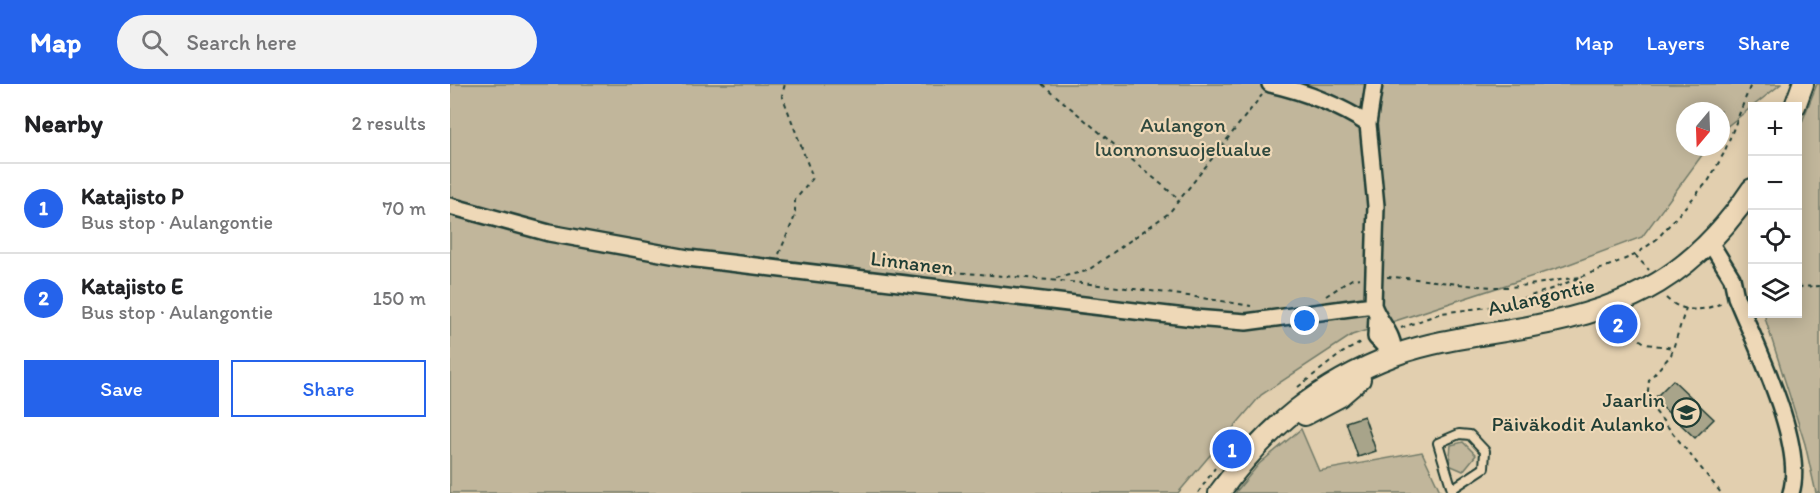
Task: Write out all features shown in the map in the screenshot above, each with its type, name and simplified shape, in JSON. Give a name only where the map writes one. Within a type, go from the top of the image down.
[{"type":"street","points":[[1270,84],[1303,92],[1347,111],[1368,124]]},
{"type":"street","points":[[1374,84],[1368,124],[1376,206],[1374,276],[1376,337],[1394,356]]},
{"type":"street","points":[[1796,102],[1803,84]]},
{"type":"street","name":"Aulangontie","points":[[1219,493],[1235,471],[1275,429],[1339,397],[1355,385],[1372,366],[1394,356],[1460,338],[1589,315],[1641,293],[1680,269],[1710,244],[1748,194]]},
{"type":"street","name":"Linnanen","points":[[450,206],[549,234],[688,258],[1194,318],[1246,322],[1375,310]]},
{"type":"street","points":[[1710,244],[1732,278],[1736,297],[1790,438],[1794,472],[1791,493]]},
{"type":"lane","points":[[1459,434],[1470,435],[1485,451],[1484,468],[1453,491],[1438,443],[1459,434]]},
{"type":"path","points":[[785,84],[782,95],[813,178],[795,200],[795,216],[779,255],[789,255]]},
{"type":"path","points":[[1042,84],[1180,200]]},
{"type":"path","points":[[1053,279],[1086,271],[1169,213],[1270,84]]},
{"type":"path","name":"Aulangontie","points":[[1324,297],[1352,279],[1374,276],[1422,278],[1467,286],[1505,287],[1581,278],[1635,255],[1657,239],[1709,180],[1724,153],[1751,84]]},
{"type":"path","points":[[1635,255],[1653,275]]},
{"type":"path","points":[[922,270],[1053,279],[1185,294],[1260,307]]},
{"type":"path","points":[[1802,287],[1820,286]]},
{"type":"path","points":[[1663,295],[1671,303],[1686,308],[1707,310],[1736,297]]},
{"type":"path","points":[[1686,308],[1674,348],[1649,380],[1646,392],[1647,401],[1721,493]]},
{"type":"path","points":[[1618,324],[1646,344],[1674,348]]},
{"type":"green space","name":"Aulangon luonnonsuojelualue","points":[[450,84],[1781,84],[1758,102],[1748,102],[1748,110],[1730,124],[1730,102],[1676,102],[1676,156],[1701,156],[1642,237],[1564,266],[1352,335],[1261,395],[1178,493],[450,493]]},
{"type":"green space","points":[[1817,84],[1820,84],[1820,493],[1816,493],[1805,444],[1765,318],[1802,318],[1802,122]]},
{"type":"green space","points":[[1301,429],[1319,471],[1422,452],[1441,493],[1235,493],[1259,464]]},
{"type":"green space","points":[[1463,442],[1476,455],[1463,471],[1449,465],[1451,445]]},
{"type":"building","points":[[1673,380],[1714,419],[1695,438],[1654,399]]},
{"type":"building","points":[[1364,416],[1376,451],[1358,457],[1346,422]]},
{"type":"place","name":"Katajisto E","points":[[1618,324]]},
{"type":"place","name":"Jaarlin Päiväkodit Aulanko","points":[[1686,412]]},
{"type":"place","name":"Katajisto P","points":[[1232,449]]}]
